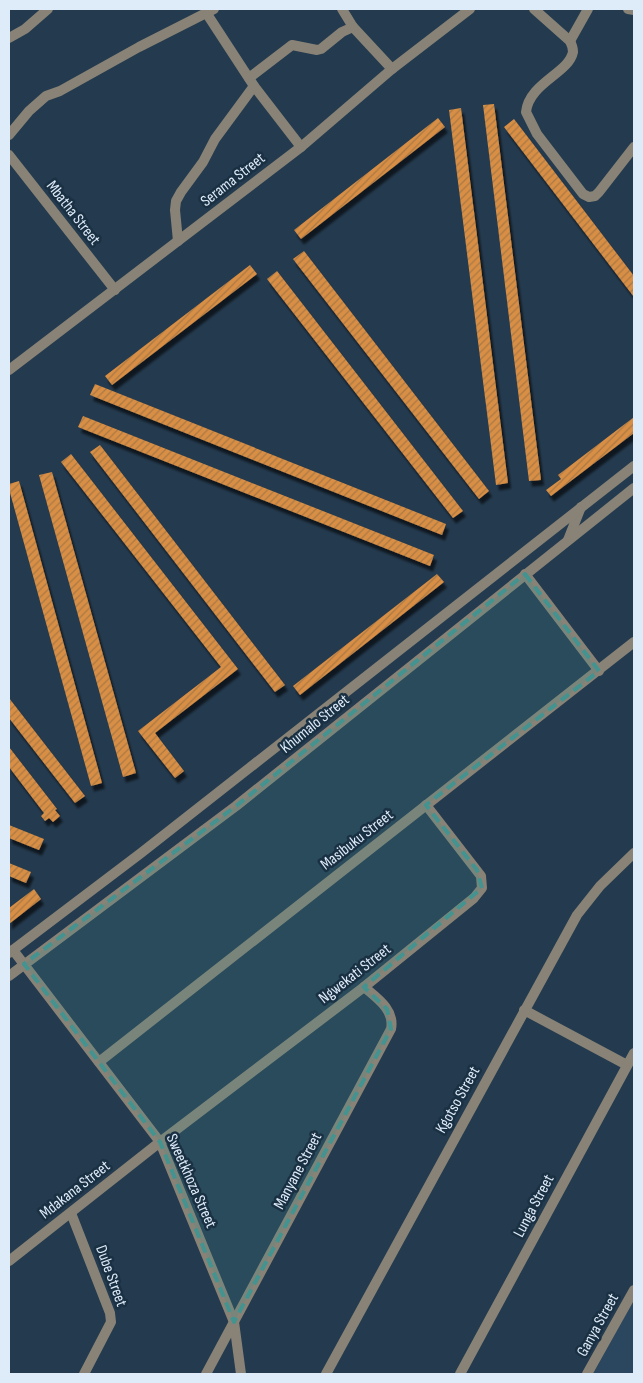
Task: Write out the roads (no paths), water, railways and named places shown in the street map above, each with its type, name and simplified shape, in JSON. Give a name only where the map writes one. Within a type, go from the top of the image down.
[{"type":"street","points":[[9,38],[25,29],[48,9]]},
{"type":"street","points":[[342,9],[353,27],[392,69]]},
{"type":"street","name":"Serama Street","points":[[9,370],[301,147],[392,69],[470,9]]},
{"type":"street","points":[[534,9],[570,41],[573,48],[571,58],[567,63],[531,97],[526,106],[527,118],[537,134],[583,194],[589,197],[595,196],[599,192],[634,147]]},
{"type":"street","points":[[570,41],[588,9]]},
{"type":"street","points":[[628,9],[634,10]]},
{"type":"street","points":[[9,135],[28,111],[46,96],[60,91],[139,47],[211,11],[252,82],[301,147]]},
{"type":"street","points":[[178,241],[176,201],[204,162],[215,139],[252,82],[292,45],[317,50],[321,49],[342,32],[353,27]]},
{"type":"street","name":"Mbatha Street","points":[[9,155],[115,290]]},
{"type":"street","name":"Khumalo Street","points":[[11,952],[141,853],[634,466]]},
{"type":"street","name":"Khumalo Street","points":[[9,976],[236,806],[634,488]]},
{"type":"street","points":[[568,540],[581,507]]},
{"type":"street","points":[[525,574],[599,671]]},
{"type":"street","name":"Masibuku Street","points":[[99,1062],[634,642]]},
{"type":"street","name":"Ngwekati Street","points":[[160,1142],[364,987],[469,902],[482,888],[482,881],[477,870],[426,804]]},
{"type":"street","name":"Kgotso Street","points":[[326,1374],[577,916],[600,886],[634,853]]},
{"type":"street","name":"Sweetkhoza Street","points":[[11,952],[24,964],[160,1142],[234,1322],[241,1374]]},
{"type":"street","name":"Manyane Street","points":[[206,1374],[391,1029],[392,1023],[387,1009],[381,1001],[364,987]]},
{"type":"street","points":[[524,1010],[627,1065]]},
{"type":"street","name":"Lunga Street","points":[[460,1374],[634,1053]]},
{"type":"street","name":"Mdakana Street","points":[[9,1261],[160,1142]]},
{"type":"street","name":"Dube Street","points":[[71,1213],[110,1313],[111,1322],[84,1374]]},
{"type":"street","name":"Ganya Street","points":[[587,1374],[634,1290]]}]
